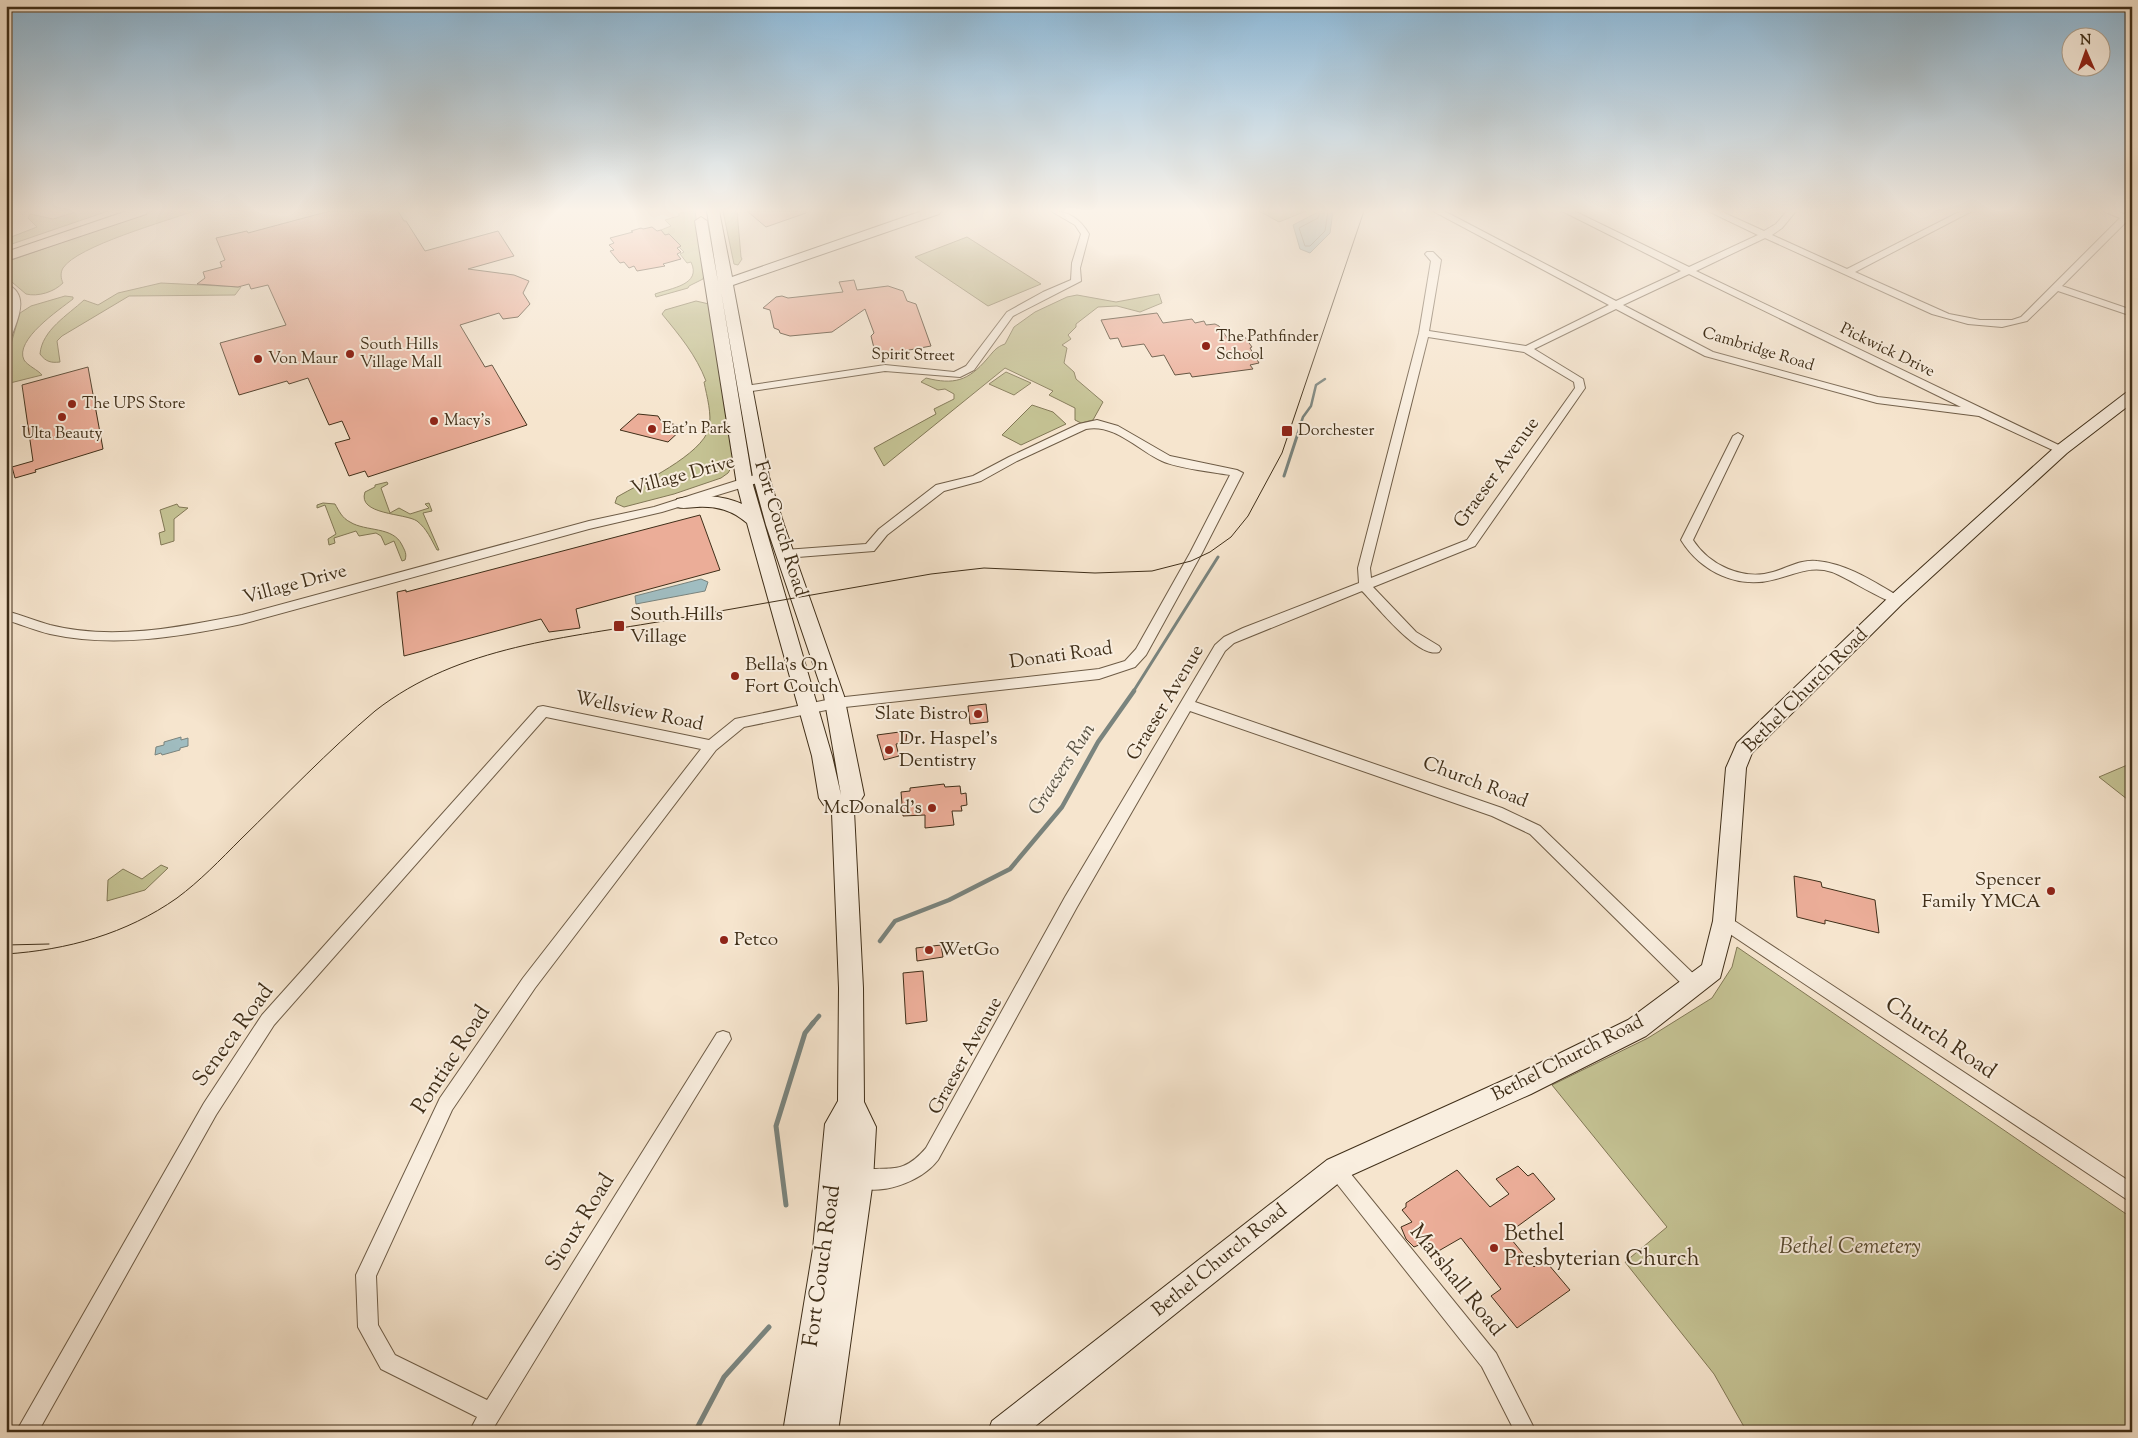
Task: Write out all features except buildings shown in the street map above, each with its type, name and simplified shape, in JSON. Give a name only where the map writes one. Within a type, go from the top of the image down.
[{"type":"street","name":"Fort Couch Road","points":[[715,278],[745,389],[750,480],[785,554],[827,672],[836,703],[854,795],[843,810],[851,979],[851,1104],[863,1127],[860,1180],[817,1431]]},
{"type":"street","name":"Fort Couch Road","points":[[717,278],[755,521],[822,756],[830,798],[843,810]]},
{"type":"street","points":[[717,286],[740,278]]},
{"type":"street","name":"Spirit Street","points":[[745,389],[877,369],[900,368],[956,375],[970,368],[1010,314],[1046,294],[1076,281],[1075,278]]},
{"type":"street","points":[[1433,278],[1424,333],[1364,568],[1365,586],[1411,635],[1434,649]]},
{"type":"street","name":"Cambridge Road","points":[[1564,278],[1709,354],[1877,400],[1981,413]]},
{"type":"street","points":[[1527,349],[1671,278]]},
{"type":"street","name":"Pickwick Drive","points":[[1705,278],[2061,450]]},
{"type":"street","points":[[1861,278],[1935,312],[1960,320],[1988,324],[2016,322],[2024,318],[2064,278]]},
{"type":"street","points":[[6,287],[15,296],[16,303],[6,338]]},
{"type":"street","points":[[2056,287],[2132,314]]},
{"type":"street","name":"Graeser Avenue","points":[[860,1180],[898,1179],[911,1174],[926,1163],[1071,902],[1220,648],[1229,640],[1471,543],[1580,388],[1578,381],[1527,349],[1424,333]]},
{"type":"street","name":"Bethel Church Road","points":[[1003,1432],[1336,1169],[1522,1085],[1637,1028],[1695,986],[1712,971],[1724,921],[1736,768],[1744,749],[1896,600],[2061,450],[2132,395]]},
{"type":"street","name":"Donati Road","points":[[785,554],[870,548],[883,532],[940,488],[977,479],[1074,430],[1098,423],[1114,428],[1167,458],[1237,473],[1150,638],[1130,664],[1099,674],[836,703],[809,708]]},
{"type":"street","points":[[1738,436],[1687,540],[1692,550],[1702,560],[1719,570],[1754,578],[1770,577],[1801,566],[1815,564],[1829,567],[1842,571],[1896,600]]},
{"type":"street","name":"Village Drive","points":[[6,614],[41,627],[70,633],[151,634],[194,629],[286,607],[589,525],[610,522],[683,503],[750,480]]},
{"type":"street","name":"Village Drive","points":[[589,525],[606,516],[640,506],[750,480]]},
{"type":"street","points":[[683,503],[705,500],[724,503],[743,510],[755,521]]},
{"type":"street","name":"Church Road","points":[[1187,705],[1497,812],[1535,830],[1695,986]]},
{"type":"street","name":"Wellsview Road","points":[[543,711],[711,746],[740,723],[809,708]]},
{"type":"street","name":"Seneca Road","points":[[26,1432],[210,1109],[268,1020],[543,711]]},
{"type":"street","name":"Pontiac Road","points":[[491,1412],[388,1362],[368,1327],[366,1275],[446,1104],[529,983],[711,746]]},
{"type":"street","name":"Church Road","points":[[1724,921],[2132,1194]]},
{"type":"street","name":"Sioux Road","points":[[479,1432],[723,1039]]},
{"type":"street","name":"Fort Couch Road","points":[[817,1431],[827,1249],[838,1124],[851,1104]]},
{"type":"street","name":"Marshall Road","points":[[1336,1169],[1489,1360],[1526,1432]]},
{"type":"green space","points":[[7,278],[62,278],[63,283],[55,289],[36,295],[26,294]]},
{"type":"green space","points":[[691,278],[703,278],[688,288],[656,297],[655,294],[689,281]]},
{"type":"green space","points":[[946,278],[1032,278],[1041,284],[988,306]]},
{"type":"green space","points":[[161,283],[241,287],[235,295],[129,296],[62,336],[57,341],[60,362],[44,359],[40,354],[45,338],[51,330],[84,300],[98,305],[118,293]]},
{"type":"green space","points":[[1159,294],[1162,303],[1140,312],[1117,306],[1098,307],[1076,324],[1076,327],[1068,335],[1071,339],[1062,345],[1067,348],[1064,363],[1074,372],[1076,379],[1103,402],[1093,420],[1081,423],[1075,420],[1075,408],[1049,395],[1053,391],[1005,368],[884,466],[874,448],[936,414],[934,409],[954,399],[954,394],[945,389],[938,390],[921,382],[926,378],[953,381],[967,377],[997,348],[1005,344],[1014,327],[1035,312],[1067,297],[1077,295],[1116,302]]},
{"type":"green space","points":[[65,296],[73,297],[73,299],[40,326],[25,344],[24,360],[42,375],[6,384],[8,354],[20,313],[31,306]]},
{"type":"green space","points":[[696,301],[709,304],[734,463],[728,473],[721,478],[674,494],[624,507],[615,503],[617,497],[683,458],[704,438],[709,428],[710,411],[704,382],[706,381],[692,354],[662,314],[665,310]]},
{"type":"green space","points":[[1006,372],[1031,383],[1014,395],[989,384]]},
{"type":"green space","points":[[1032,405],[1053,412],[1066,424],[1021,445],[1002,435]]},
{"type":"green space","points":[[387,482],[388,484],[381,488],[390,513],[399,508],[410,514],[429,508],[425,504],[429,503],[432,511],[423,513],[439,550],[437,550],[426,531],[417,521],[375,509],[364,500],[365,492],[375,487],[375,485]]},
{"type":"green space","points":[[323,503],[335,504],[345,518],[356,525],[386,532],[398,539],[406,554],[405,560],[402,561],[394,541],[385,545],[381,536],[376,533],[359,536],[356,531],[334,538],[335,543],[329,545],[328,539],[336,534],[325,505],[317,508],[317,505]]},
{"type":"green space","points":[[177,504],[179,507],[188,508],[174,519],[174,541],[161,545],[159,533],[165,531],[160,510]]},
{"type":"green space","points":[[2132,763],[2132,803],[2099,777]]},
{"type":"green space","points":[[161,865],[168,868],[145,890],[107,901],[108,880],[123,869],[142,879]]},
{"type":"green space","name":"Bethel Cemetery","points":[[1737,947],[2132,1218],[2132,1432],[1747,1432],[1714,1374],[1625,1262],[1667,1227],[1552,1085],[1648,1038],[1712,998],[1732,967]]},
{"type":"water","points":[[701,579],[708,582],[705,591],[636,604],[635,596]]},
{"type":"water","points":[[181,737],[181,740],[188,738],[188,746],[162,755],[161,753],[155,755],[156,747],[164,745],[164,742]]},
{"type":"waterway","name":"Graesers Run","points":[[1300,426],[1303,417],[1311,406],[1316,385],[1325,379]]},
{"type":"waterway","name":"Graesers Run","points":[[1284,476],[1301,424]]},
{"type":"waterway","name":"Graesers Run","points":[[1133,692],[1218,557]]},
{"type":"waterway","name":"Graesers Run","points":[[880,941],[895,921],[949,900],[1010,869],[1062,807],[1098,742],[1134,691]]},
{"type":"waterway","name":"Graesers Run","points":[[812,1024],[819,1016]]},
{"type":"waterway","name":"Graesers Run","points":[[786,1205],[776,1126],[805,1033],[813,1023]]},
{"type":"waterway","name":"Graesers Run","points":[[695,1432],[724,1377],[769,1327]]},
{"type":"tram line","points":[[6,954],[51,949],[95,938],[158,911],[202,877],[375,711],[408,689],[442,671],[478,658],[554,639],[931,574],[984,568],[1095,573],[1152,571],[1191,561],[1210,552],[1231,537],[1248,516],[1282,453],[1341,278]]},
{"type":"tram line","points":[[6,945],[49,944]]},
{"type":"place","name":"The Pathfinder School","points":[[1206,346]]},
{"type":"place","name":"South Hills Village Mall","points":[[350,354]]},
{"type":"place","name":"Von Maur","points":[[258,359]]},
{"type":"place","name":"The UPS Store","points":[[72,404]]},
{"type":"place","name":"Ulta Beauty","points":[[62,417]]},
{"type":"place","name":"Macy's","points":[[434,421]]},
{"type":"place","name":"Eat'n Park","points":[[652,429]]},
{"type":"place","name":"Dorchester","points":[[1287,431]]},
{"type":"place","name":"South Hills Village","points":[[619,626]]},
{"type":"place","name":"Bella's On Fort Couch","points":[[735,676]]},
{"type":"place","name":"Slate Bistro","points":[[978,714]]},
{"type":"place","name":"Dr. Haspel's Dentistry","points":[[889,750]]},
{"type":"place","name":"McDonald's","points":[[932,808]]},
{"type":"place","name":"Spencer Family YMCA","points":[[2051,891]]},
{"type":"place","name":"Petco","points":[[724,940]]},
{"type":"place","name":"WetGo","points":[[929,950]]},
{"type":"place","name":"Bethel Presbyterian Church","points":[[1494,1248]]}]
